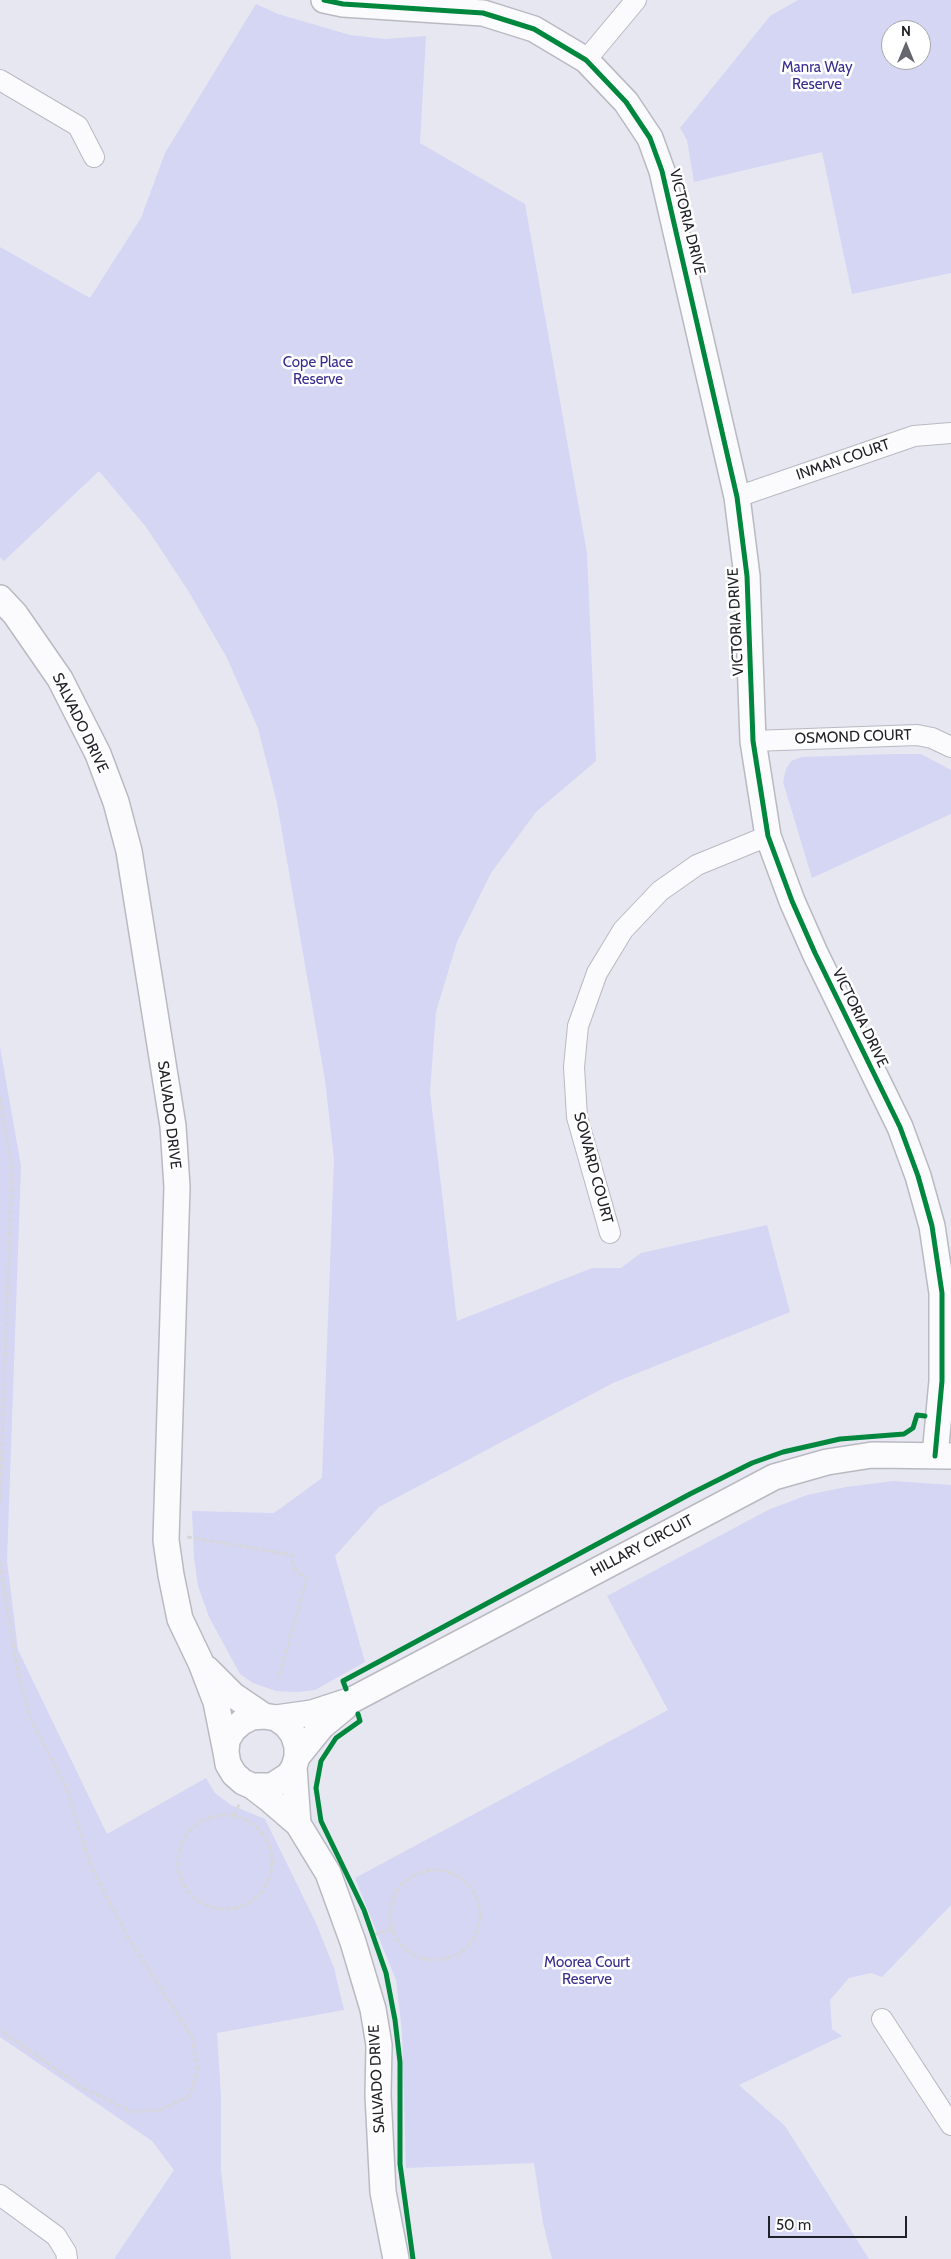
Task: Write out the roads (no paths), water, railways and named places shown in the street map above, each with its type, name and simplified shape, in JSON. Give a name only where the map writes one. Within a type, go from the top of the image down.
[{"type":"street","name":"VICTORIA DRIVE","points":[[324,0],[399,4],[482,13],[534,29],[586,60],[626,102],[650,138],[662,171],[737,497],[747,576],[753,741],[768,836],[814,953],[900,1127],[918,1176],[932,1226],[942,1293],[943,1456]]},
{"type":"street","points":[[586,60],[636,0]]},
{"type":"street","points":[[0,80],[78,126],[94,157]]},
{"type":"street","name":"INMAN COURT","points":[[737,497],[914,436],[951,433]]},
{"type":"street","name":"SALVADO DRIVE","points":[[0,598],[15,614],[60,678],[98,754],[116,802],[129,851],[173,1126],[177,1187],[166,1540],[171,1576],[180,1619],[201,1663],[216,1702],[228,1764],[234,1774],[243,1782],[246,1794],[298,1824],[328,1873],[353,1942],[373,2009],[379,2045],[378,2094],[383,2192],[396,2259]]},
{"type":"street","name":"OSMOND COURT","points":[[753,741],[910,735],[932,738],[951,747]]},
{"type":"street","name":"SOWARD COURT","points":[[610,1233],[577,1117],[574,1067],[578,1026],[597,973],[623,930],[660,891],[697,865],[768,836]]},
{"type":"street","name":"HILLARY CIRCUIT","points":[[270,1717],[312,1713],[352,1700],[774,1477],[827,1462],[872,1455],[943,1456]]},
{"type":"street","name":"SALVADO DRIVE","points":[[201,1663],[233,1695],[286,1725],[293,1734],[297,1746],[298,1824]]},
{"type":"street","name":"HILLARY CIRCUIT","points":[[296,1762],[322,1726],[352,1700]]},
{"type":"street","points":[[226,1752],[227,1740],[233,1730],[242,1722],[252,1717],[270,1717]]},
{"type":"street","points":[[246,1794],[272,1786],[289,1775],[296,1762]]},
{"type":"street","points":[[882,2019],[951,2125]]},
{"type":"street","points":[[0,2195],[56,2236],[66,2252],[67,2259]]},
{"type":"park label","name":"Manra Way Reserve","points":[[817,76]]},
{"type":"park label","name":"Cope Place Reserve","points":[[318,372]]},
{"type":"park label","name":"Moorea Court Reserve","points":[[587,1972]]}]
